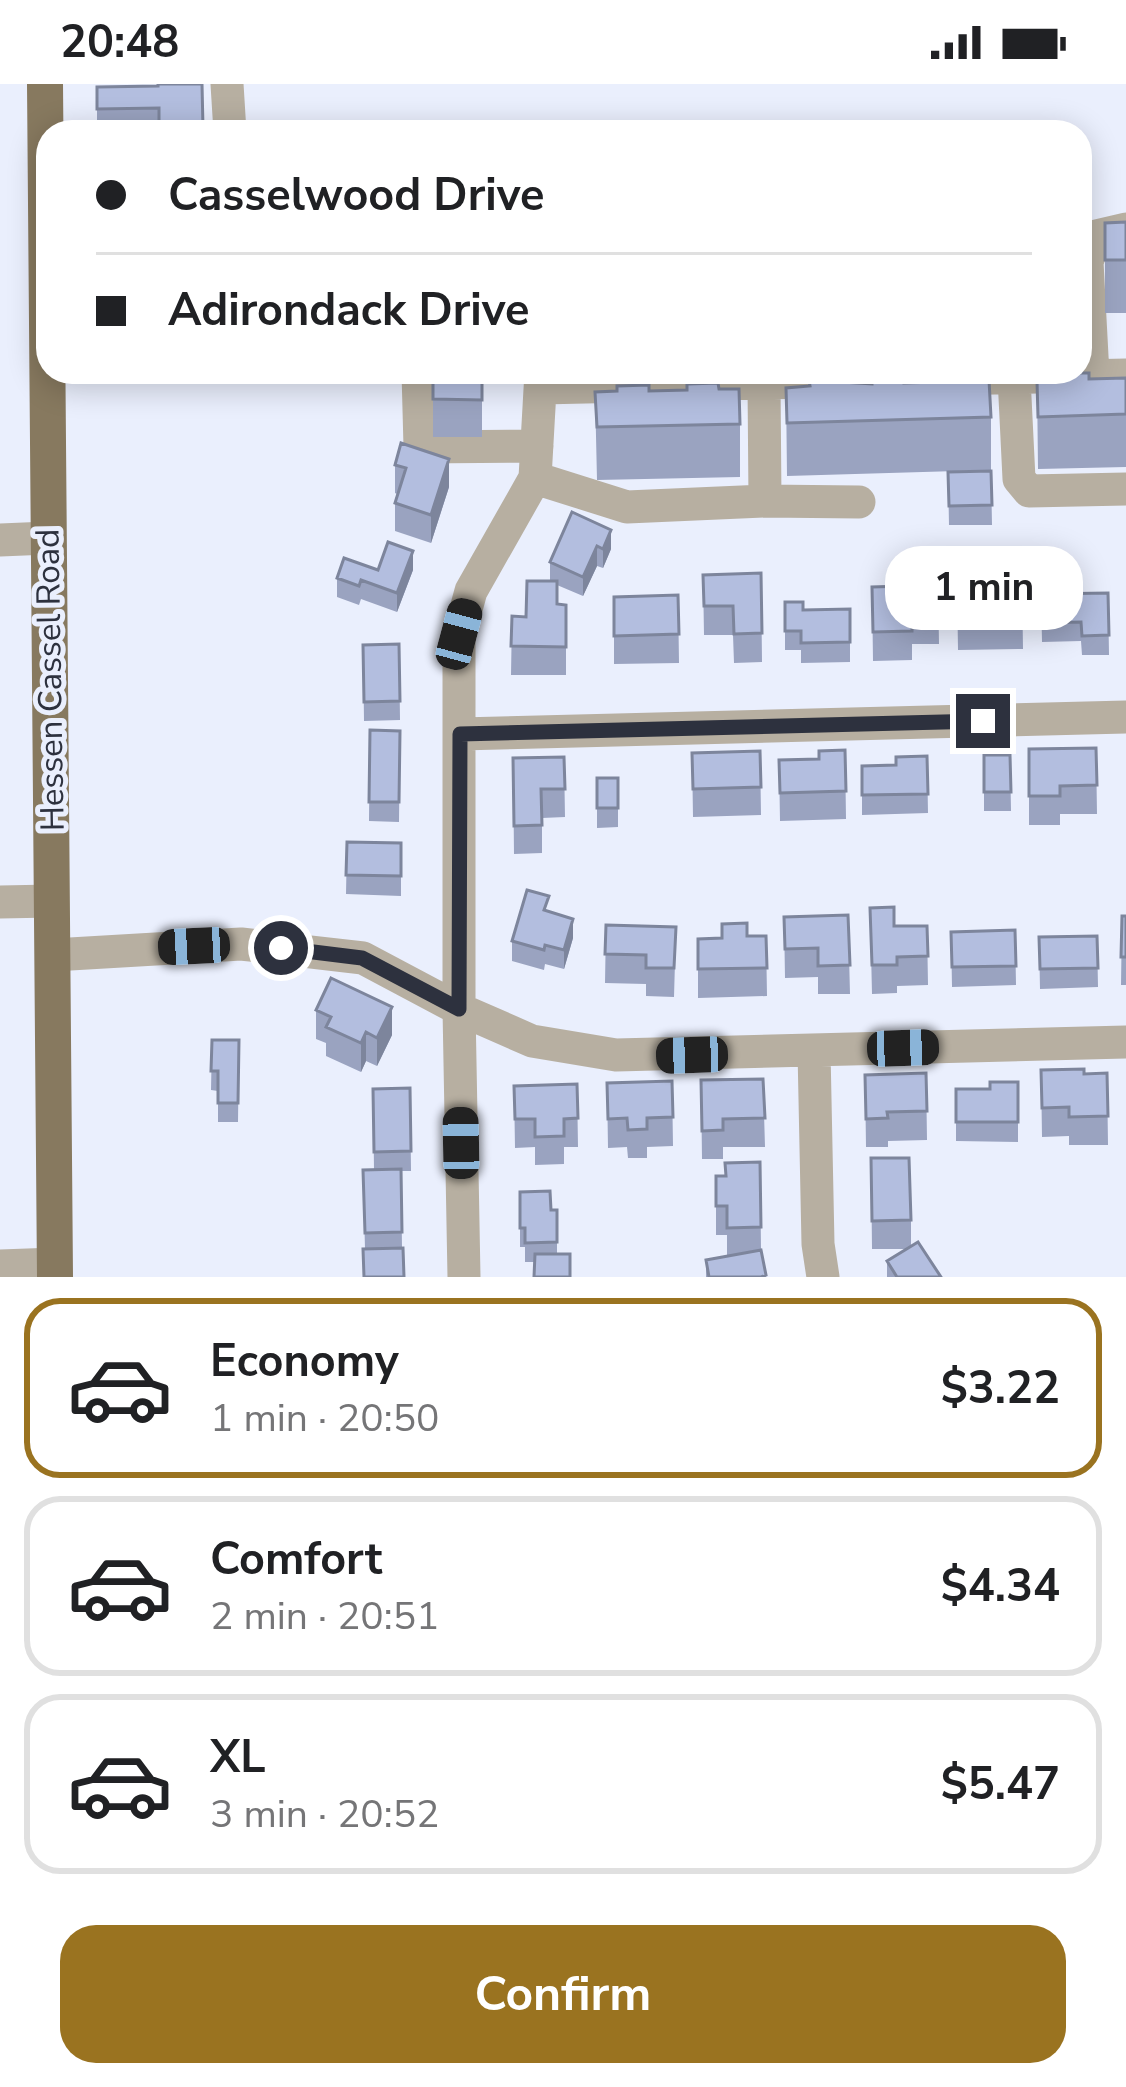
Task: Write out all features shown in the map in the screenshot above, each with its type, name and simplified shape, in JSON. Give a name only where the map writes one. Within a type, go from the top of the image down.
[{"type":"main road","name":"Hessen Cassel Road","points":[[45,84],[45,120]]},
{"type":"main road","name":"Hessen Cassel Road","points":[[47,384],[55,1271]]},
{"type":"street","points":[[227,84],[229,120]]},
{"type":"street","points":[[1092,248],[1096,236],[1126,229]]},
{"type":"street","points":[[1092,288],[1109,375]]},
{"type":"street","points":[[418,384],[420,448],[536,462],[627,507],[859,502]]},
{"type":"street","points":[[464,1277],[459,634],[471,591],[536,462],[541,384]]},
{"type":"street","points":[[746,384],[765,501]]},
{"type":"street","points":[[1014,384],[1019,479],[1029,491],[1126,490]]},
{"type":"street","points":[[0,540],[48,538]]},
{"type":"street","points":[[460,734],[1126,717]]},
{"type":"street","points":[[0,902],[52,901]]},
{"type":"street","points":[[52,955],[241,944],[362,958],[532,1041],[582,1052],[651,1056],[1126,1042]]},
{"type":"street","points":[[814,1051],[818,1244],[823,1277]]},
{"type":"street","points":[[0,1266],[55,1271]]},
{"type":"building","points":[[202,84],[203,120],[159,120],[159,108],[97,109],[97,87]]},
{"type":"building","points":[[1126,222],[1126,260],[1105,260],[1105,223]]},
{"type":"building","points":[[1126,378],[1126,414],[1038,417],[1037,384],[1092,384],[1092,379]]},
{"type":"building","points":[[433,384],[482,384],[482,400],[433,399]]},
{"type":"building","points":[[687,384],[739,389],[740,424],[597,427],[595,392],[649,385],[649,391],[687,390]]},
{"type":"building","points":[[989,384],[991,417],[787,423],[786,388]]},
{"type":"building","points":[[401,443],[449,459],[431,515],[395,503],[406,468],[395,465]]},
{"type":"building","points":[[991,471],[992,505],[949,506],[948,472]]},
{"type":"building","points":[[572,512],[611,530],[603,549],[597,546],[583,577],[550,562]]},
{"type":"building","points":[[388,542],[413,551],[397,593],[361,580],[359,586],[337,578],[344,558],[378,570]]},
{"type":"building","points":[[761,573],[762,633],[734,634],[733,606],[704,606],[703,575]]},
{"type":"building","points":[[527,581],[557,581],[557,604],[566,605],[566,647],[511,646],[512,616],[526,617]]},
{"type":"building","points":[[1022,583],[1023,620],[958,621],[957,584]]},
{"type":"building","points":[[938,585],[939,615],[912,616],[912,631],[873,632],[872,587]]},
{"type":"building","points":[[1108,593],[1109,635],[1082,636],[1081,622],[1042,623],[1041,594]]},
{"type":"building","points":[[678,595],[679,634],[614,636],[614,597]]},
{"type":"building","points":[[785,602],[803,602],[803,610],[850,609],[850,642],[801,643],[801,631],[785,631]]},
{"type":"building","points":[[399,644],[400,701],[364,702],[363,645]]},
{"type":"building","points":[[370,730],[400,731],[399,802],[369,802]]},
{"type":"building","points":[[1096,748],[1097,785],[1060,786],[1060,796],[1029,796],[1029,749]]},
{"type":"building","points":[[845,750],[846,791],[780,793],[779,760],[819,759],[819,751]]},
{"type":"building","points":[[760,751],[761,787],[693,789],[692,753]]},
{"type":"building","points":[[984,755],[1010,755],[1011,792],[984,792]]},
{"type":"building","points":[[927,756],[928,794],[862,795],[862,766],[896,765],[896,757]]},
{"type":"building","points":[[564,757],[565,789],[541,789],[542,825],[514,826],[513,758]]},
{"type":"building","points":[[597,778],[618,778],[618,808],[597,808]]},
{"type":"building","points":[[347,842],[401,843],[401,876],[346,875]]},
{"type":"building","points":[[527,890],[549,896],[544,910],[573,919],[564,950],[512,941]]},
{"type":"building","points":[[894,907],[894,926],[927,926],[928,956],[897,957],[897,965],[872,965],[870,908]]},
{"type":"building","points":[[848,915],[850,965],[818,966],[818,948],[785,949],[784,917]]},
{"type":"building","points":[[1122,916],[1126,916],[1126,957],[1121,957]]},
{"type":"building","points":[[747,923],[747,936],[766,936],[767,968],[698,969],[698,939],[722,938],[722,924]]},
{"type":"building","points":[[606,925],[676,927],[674,968],[646,968],[646,955],[605,954]]},
{"type":"building","points":[[1015,930],[1016,966],[952,967],[951,932]]},
{"type":"building","points":[[1097,936],[1098,968],[1040,969],[1039,937]]},
{"type":"building","points":[[331,978],[392,1007],[377,1038],[366,1032],[361,1043],[326,1027],[331,1017],[316,1010]]},
{"type":"building","points":[[212,1040],[239,1040],[238,1103],[218,1103],[218,1071],[211,1071]]},
{"type":"building","points":[[1084,1069],[1084,1074],[1107,1073],[1108,1116],[1069,1117],[1069,1107],[1042,1108],[1041,1070]]},
{"type":"building","points":[[926,1073],[927,1111],[887,1112],[888,1118],[866,1119],[865,1075]]},
{"type":"building","points":[[763,1079],[765,1118],[723,1119],[723,1130],[702,1131],[701,1080]]},
{"type":"building","points":[[672,1081],[673,1117],[647,1118],[647,1129],[628,1130],[627,1118],[608,1119],[607,1083]]},
{"type":"building","points":[[990,1082],[1018,1082],[1018,1122],[956,1122],[956,1089],[990,1089]]},
{"type":"building","points":[[577,1084],[578,1118],[564,1119],[564,1136],[535,1137],[535,1119],[515,1119],[514,1086]]},
{"type":"building","points":[[410,1088],[411,1151],[374,1152],[373,1089]]},
{"type":"building","points":[[871,1158],[909,1158],[911,1220],[872,1221]]},
{"type":"building","points":[[760,1162],[761,1227],[727,1228],[727,1206],[716,1206],[716,1176],[726,1176],[725,1163]]},
{"type":"building","points":[[401,1169],[402,1232],[365,1233],[363,1170]]},
{"type":"building","points":[[550,1191],[551,1210],[557,1210],[557,1242],[525,1243],[520,1192]]},
{"type":"building","points":[[918,1242],[941,1277],[897,1277],[887,1261]]},
{"type":"building","points":[[403,1248],[404,1277],[364,1277],[363,1249]]},
{"type":"building","points":[[761,1250],[766,1275],[709,1277],[706,1260]]},
{"type":"building","points":[[535,1254],[570,1254],[570,1277],[534,1277]]},
{"type":"route","points":[[281,948],[362,958],[459,1009],[460,734],[983,721]]}]
